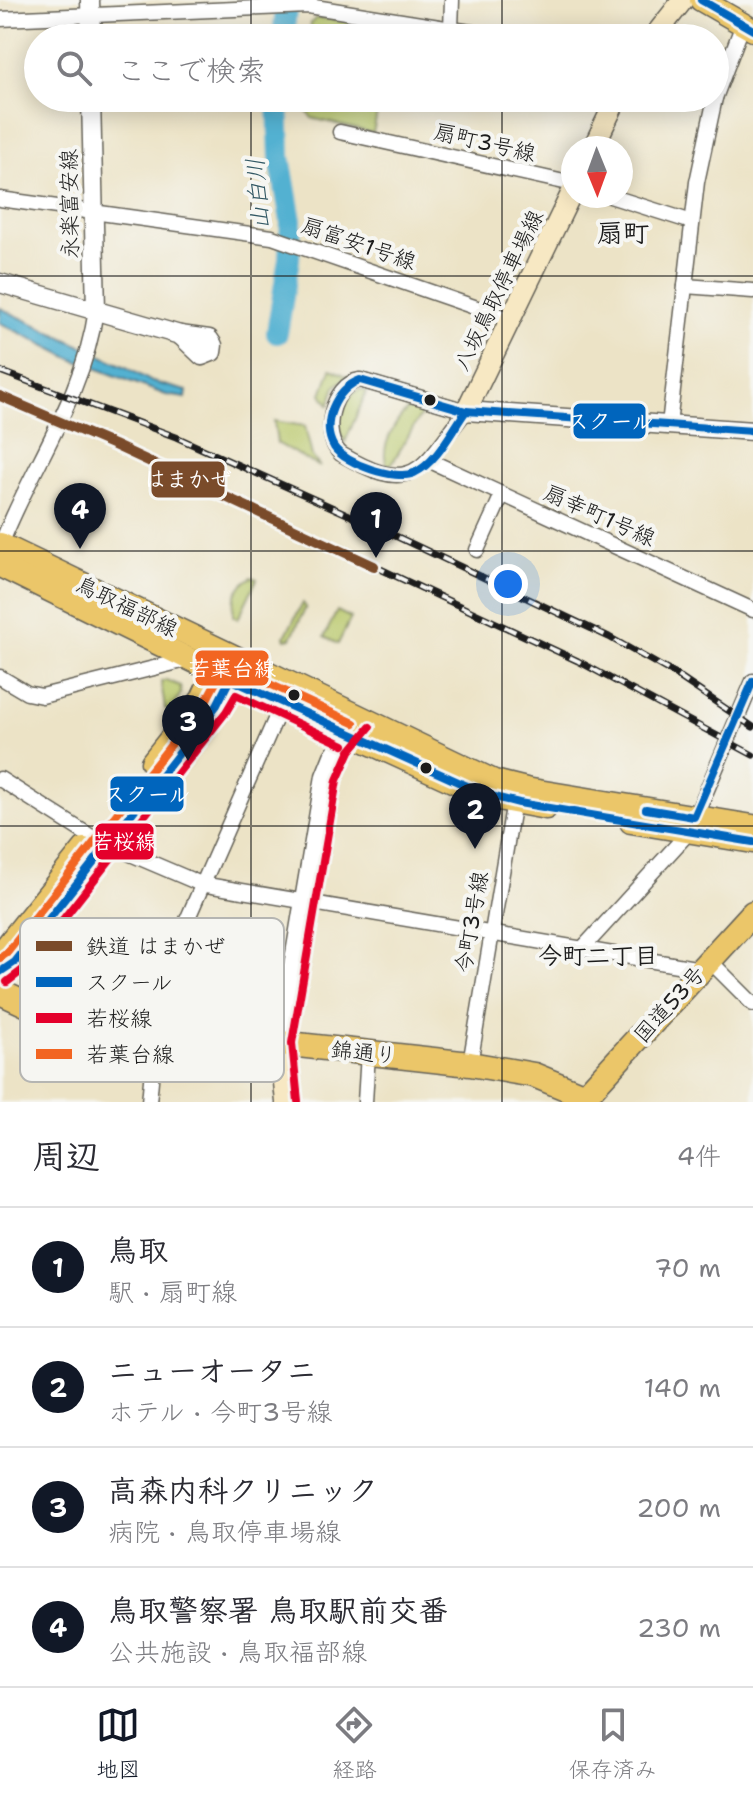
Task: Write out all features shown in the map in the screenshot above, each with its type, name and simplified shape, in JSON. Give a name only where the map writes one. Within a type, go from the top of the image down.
[{"type":"highway","name":"国道53号","points":[[589,1100],[753,913]]},
{"type":"highway","name":"錦通り","points":[[0,992],[20,1001]]},
{"type":"highway","name":"錦通り","points":[[284,1043],[470,1064],[534,1075],[589,1100]]},
{"type":"main road","points":[[664,24],[683,0]]},
{"type":"main road","points":[[701,0],[748,27]]},
{"type":"main road","points":[[599,136],[610,112]]},
{"type":"main road","name":"八坂鳥取停車場線","points":[[466,411],[563,208]]},
{"type":"main road","name":"鳥取福部線","points":[[0,545],[227,666],[355,726],[482,776],[515,795],[692,824],[752,840]]},
{"type":"main road","name":"鳥取福部線","points":[[0,566],[191,659],[227,666],[282,704],[355,726]]},
{"type":"main road","points":[[32,918],[217,705],[227,666]]},
{"type":"main road","points":[[46,918],[99,841]]},
{"type":"main road","points":[[0,954],[20,931]]},
{"type":"main road","points":[[0,972],[20,955]]},
{"type":"main road","points":[[284,1082],[286,1102]]},
{"type":"street","points":[[451,24],[452,0]]},
{"type":"street","points":[[0,19],[90,7],[308,3],[361,7],[431,24]]},
{"type":"street","points":[[729,68],[748,27]]},
{"type":"street","name":"永楽富安線","points":[[91,112],[96,310]]},
{"type":"street","points":[[669,425],[697,182],[712,112]]},
{"type":"street","name":"扇町3号線","points":[[340,132],[561,184]]},
{"type":"street","name":"扇富安1号線","points":[[0,199],[272,237],[509,319]]},
{"type":"street","points":[[633,203],[692,222]]},
{"type":"street","points":[[0,283],[180,335]]},
{"type":"street","points":[[685,286],[753,291]]},
{"type":"street","points":[[0,545],[81,372],[96,310]]},
{"type":"street","points":[[466,411],[416,472],[391,476],[341,454],[335,449],[330,429],[339,393],[353,381],[368,381],[466,411],[753,431]]},
{"type":"street","points":[[433,403],[477,391]]},
{"type":"street","points":[[433,403],[444,419],[446,437]]},
{"type":"street","name":"扇幸町1号線","points":[[428,460],[753,610]]},
{"type":"street","points":[[477,550],[502,495]]},
{"type":"street","points":[[0,677],[27,693],[42,696],[191,659]]},
{"type":"street","points":[[582,949],[692,824],[753,681]]},
{"type":"street","points":[[187,918],[282,704]]},
{"type":"street","points":[[284,1018],[325,776],[333,756],[355,726]]},
{"type":"street","points":[[0,779],[99,841],[201,884],[582,949],[705,965],[753,1004]]},
{"type":"street","name":"今町3号線","points":[[470,1064],[515,795]]},
{"type":"street","points":[[365,1102],[368,1053]]},
{"type":"street","points":[[149,1102],[151,1082]]},
{"type":"green space","points":[[316,18],[374,24],[311,24]]},
{"type":"green space","points":[[307,112],[377,112],[373,133],[312,118]]},
{"type":"green space","points":[[331,369],[347,376],[335,387],[329,405],[322,394]]},
{"type":"green space","points":[[360,389],[367,391],[345,442],[340,428],[342,412],[349,398]]},
{"type":"green space","points":[[407,410],[422,413],[391,465],[387,464],[385,450],[390,435]]},
{"type":"green space","points":[[274,421],[305,426],[312,456],[320,467],[277,443]]},
{"type":"green space","points":[[252,577],[257,579],[238,619],[233,616],[235,599],[242,584]]},
{"type":"green space","points":[[303,603],[306,607],[291,638],[286,639],[285,636]]},
{"type":"green space","points":[[337,611],[351,618],[338,644],[324,637]]},
{"type":"green space","points":[[166,680],[180,686],[181,693],[171,710],[165,709],[161,682]]},
{"type":"water","points":[[0,308],[152,382],[187,391],[186,398],[166,395],[72,359],[0,323]]},
{"type":"waterway","name":"山白川","points":[[284,24],[287,0]]},
{"type":"waterway","name":"山白川","points":[[277,333],[289,259],[291,221],[280,157],[278,112]]},
{"type":"railway","points":[[0,371],[176,437],[387,532],[609,637],[673,673],[753,727]]},
{"type":"railway","points":[[374,566],[578,661],[753,755]]},
{"type":"rail line","name":"はまかぜ","points":[[0,396],[114,445],[374,566]]},
{"type":"transit line","name":"スクール","points":[[701,0],[753,30]]},
{"type":"transit line","name":"スクール","points":[[360,380],[466,411],[430,462],[406,475],[384,473],[349,459],[334,447],[330,438],[333,408],[344,391],[360,380]]},
{"type":"transit line","name":"スクール","points":[[466,411],[753,431]]},
{"type":"transit line","name":"若葉台線","points":[[35,918],[207,699],[223,669],[235,668],[354,723]]},
{"type":"transit line","name":"スクール","points":[[50,918],[217,705],[230,679],[487,795],[753,842]]},
{"type":"transit line","name":"スクール","points":[[646,809],[694,817],[753,681]]},
{"type":"transit line","name":"若桜線","points":[[64,918],[226,712],[236,695],[344,745]]},
{"type":"transit line","name":"若桜線","points":[[298,1101],[292,1043],[337,780],[350,751],[370,727]]},
{"type":"transit line","name":"若葉台線","points":[[0,958],[20,936]]},
{"type":"transit line","name":"スクール","points":[[0,972],[20,956]]},
{"type":"transit line","name":"若桜線","points":[[7,982],[20,972]]},
{"type":"place","name":"鳥取警察署 鳥取駅前交番","points":[[80,549]]},
{"type":"place","name":"鳥取","points":[[376,558]]},
{"type":"place","name":"高森内科クリニック","points":[[188,761]]},
{"type":"place","name":"ニューオータニ","points":[[475,849]]},
{"type":"district","name":"扇町","points":[[623,233]]},
{"type":"district","name":"今町二丁目","points":[[598,956]]}]
